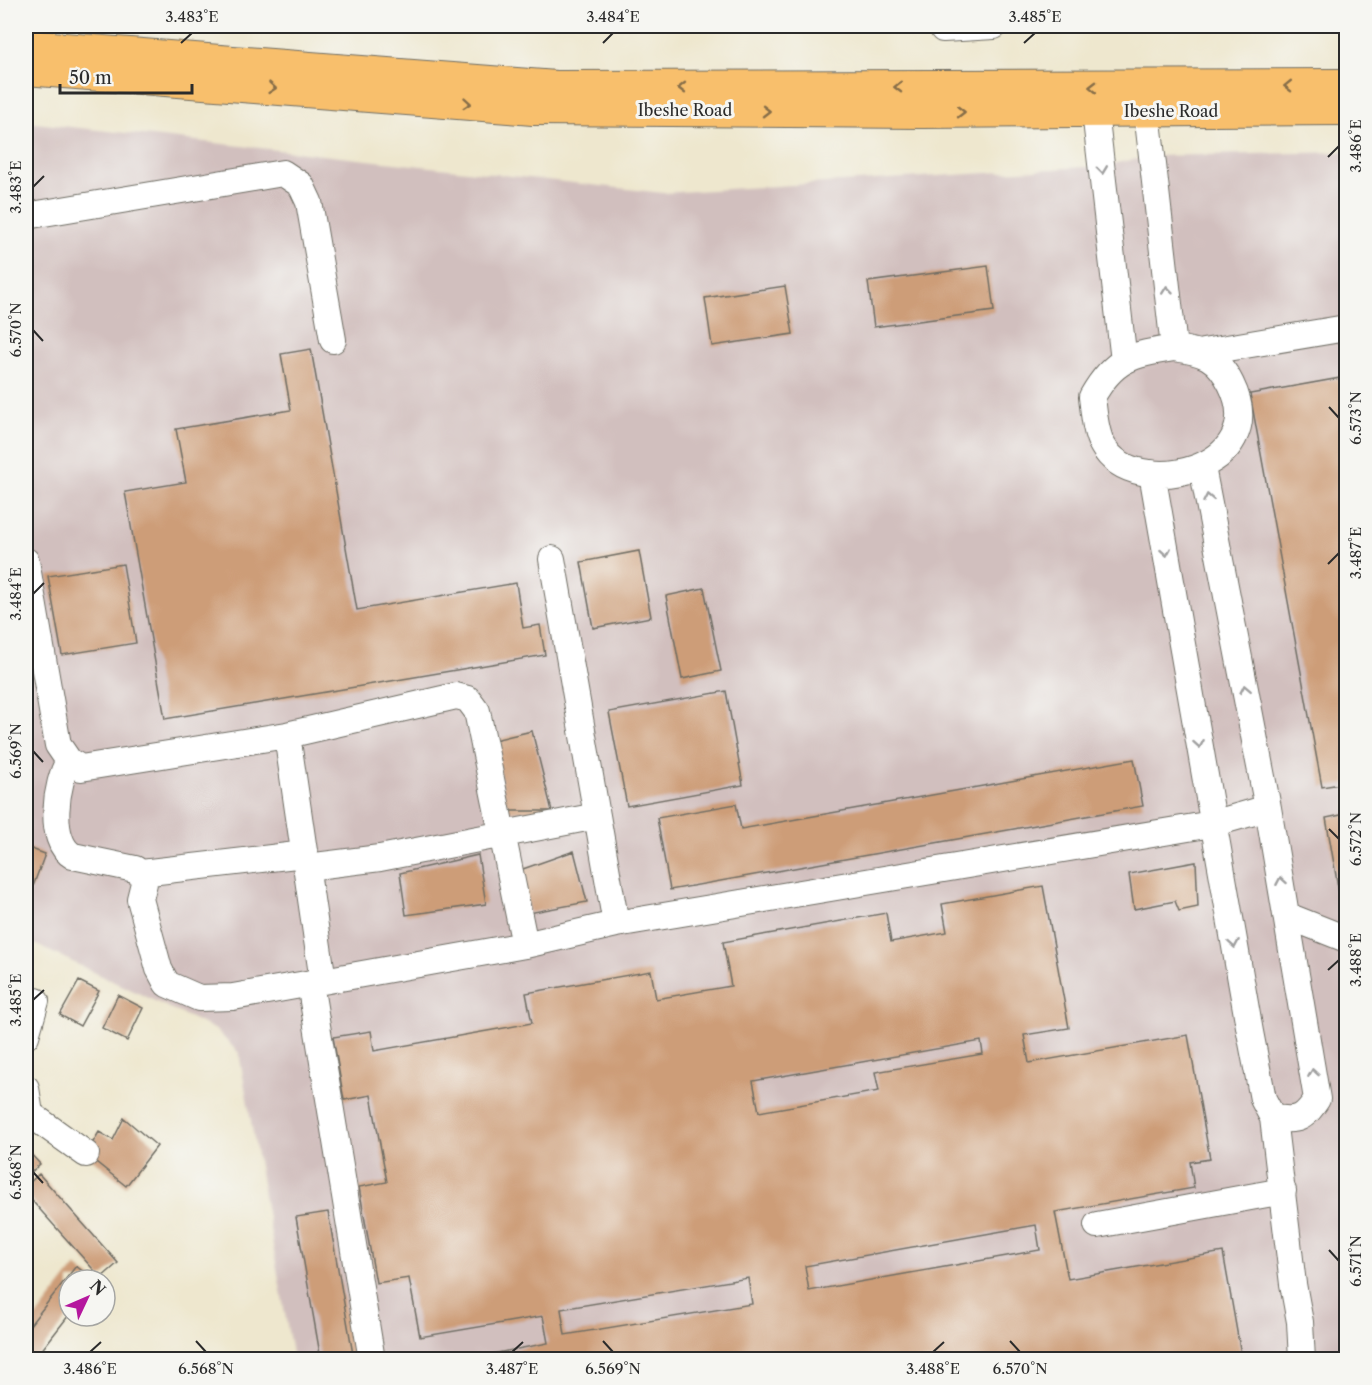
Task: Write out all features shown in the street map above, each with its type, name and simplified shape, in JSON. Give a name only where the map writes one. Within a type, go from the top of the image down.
[{"type":"main road","name":"Ibeshe Road","points":[[26,46],[556,87],[1347,85]]},
{"type":"main road","name":"Ibeshe Road","points":[[26,69],[533,109],[1095,112],[1347,109]]},
{"type":"street","points":[[942,29],[994,26]]},
{"type":"street","points":[[1095,112],[1124,361]]},
{"type":"street","points":[[1147,112],[1174,348]]},
{"type":"street","points":[[26,216],[283,173],[301,185],[309,202],[333,340]]},
{"type":"street","points":[[1203,352],[1225,371],[1238,397],[1241,416],[1236,438],[1221,454],[1202,467],[1152,473],[1127,469],[1103,447],[1095,417],[1092,397],[1108,371],[1124,361],[1146,353],[1174,348],[1203,352],[1347,328]]},
{"type":"street","points":[[1202,467],[1288,916],[1317,1098],[1306,1115],[1293,1120],[1273,1118]]},
{"type":"street","points":[[1152,473],[1212,824],[1263,1099],[1273,1118],[1293,1284],[1300,1322],[1302,1359]]},
{"type":"street","points":[[552,559],[616,924]]},
{"type":"street","points":[[26,561],[58,745],[69,761],[81,768],[287,735],[456,696],[468,699],[477,711],[525,945]]},
{"type":"street","points":[[287,735],[306,861],[317,982],[372,1359]]},
{"type":"street","points":[[69,761],[60,775],[56,816],[61,842],[68,853],[135,868],[141,873],[144,883],[140,899],[144,920],[159,969],[167,984],[199,998],[218,999],[525,945],[616,924],[1212,824],[1268,808]]},
{"type":"street","points":[[141,873],[380,858],[597,816]]},
{"type":"street","points":[[1288,916],[1347,939]]},
{"type":"street","points":[[26,1036],[36,1001]]},
{"type":"street","points":[[26,1088],[28,1116],[86,1154]]},
{"type":"street","points":[[1097,1225],[1283,1191]]},
{"type":"shaded area","points":[[26,122],[663,193],[1101,166],[1152,156],[1346,152],[1346,1359],[293,1359],[239,1053],[216,1030],[26,940]]},
{"type":"building","points":[[988,266],[994,311],[874,327],[868,282]]},
{"type":"building","points":[[785,286],[793,334],[712,346],[705,298]]},
{"type":"building","points":[[311,349],[357,610],[516,583],[523,628],[540,625],[545,655],[165,719],[125,492],[186,482],[176,429],[291,410],[281,354]]},
{"type":"building","points":[[1346,377],[1346,783],[1322,787],[1250,394]]},
{"type":"building","points":[[639,551],[651,617],[593,628],[581,562]]},
{"type":"building","points":[[123,564],[136,643],[62,655],[48,576]]},
{"type":"building","points":[[704,588],[721,671],[682,679],[666,596]]},
{"type":"building","points":[[726,691],[743,785],[627,806],[609,712]]},
{"type":"building","points":[[532,731],[552,811],[507,811],[494,740]]},
{"type":"building","points":[[1134,759],[1143,806],[670,890],[657,818],[736,804],[741,829]]},
{"type":"building","points":[[1346,814],[1346,922],[1344,922],[1326,818]]},
{"type":"building","points":[[26,847],[45,854],[32,889],[26,886]]},
{"type":"building","points":[[574,851],[587,902],[529,913],[520,870]]},
{"type":"building","points":[[478,855],[486,904],[406,915],[400,873]]},
{"type":"building","points":[[1196,862],[1198,907],[1179,911],[1175,901],[1134,909],[1129,874]]},
{"type":"building","points":[[1043,886],[1069,1028],[1024,1035],[1029,1063],[1188,1035],[1210,1159],[1190,1162],[1194,1188],[1055,1212],[1068,1279],[1223,1252],[1242,1360],[462,1360],[548,1343],[543,1316],[420,1337],[409,1278],[376,1283],[359,1187],[387,1182],[371,1095],[344,1100],[333,1037],[371,1031],[374,1051],[532,1023],[526,993],[651,971],[656,999],[731,986],[723,942],[886,913],[891,942],[947,932],[942,904]],"holes":[[[981,1041],[983,1054],[875,1072],[879,1091],[759,1112],[753,1081]],[[1036,1225],[1040,1250],[809,1291],[805,1266]],[[748,1278],[752,1304],[565,1335],[561,1309]]]},
{"type":"building","points":[[79,981],[99,991],[80,1026],[60,1015]]},
{"type":"building","points":[[118,995],[143,1008],[127,1041],[102,1028]]},
{"type":"building","points":[[124,1118],[157,1146],[126,1186],[86,1154],[99,1132],[113,1140]]},
{"type":"building","points":[[26,1149],[40,1164],[26,1177]]},
{"type":"building","points":[[39,1174],[118,1263],[112,1268],[92,1268],[26,1194],[26,1186]]},
{"type":"building","points":[[328,1212],[354,1360],[321,1360],[296,1217]]},
{"type":"building","points":[[57,1290],[57,1328],[59,1328],[34,1360],[26,1360],[26,1330]]}]
